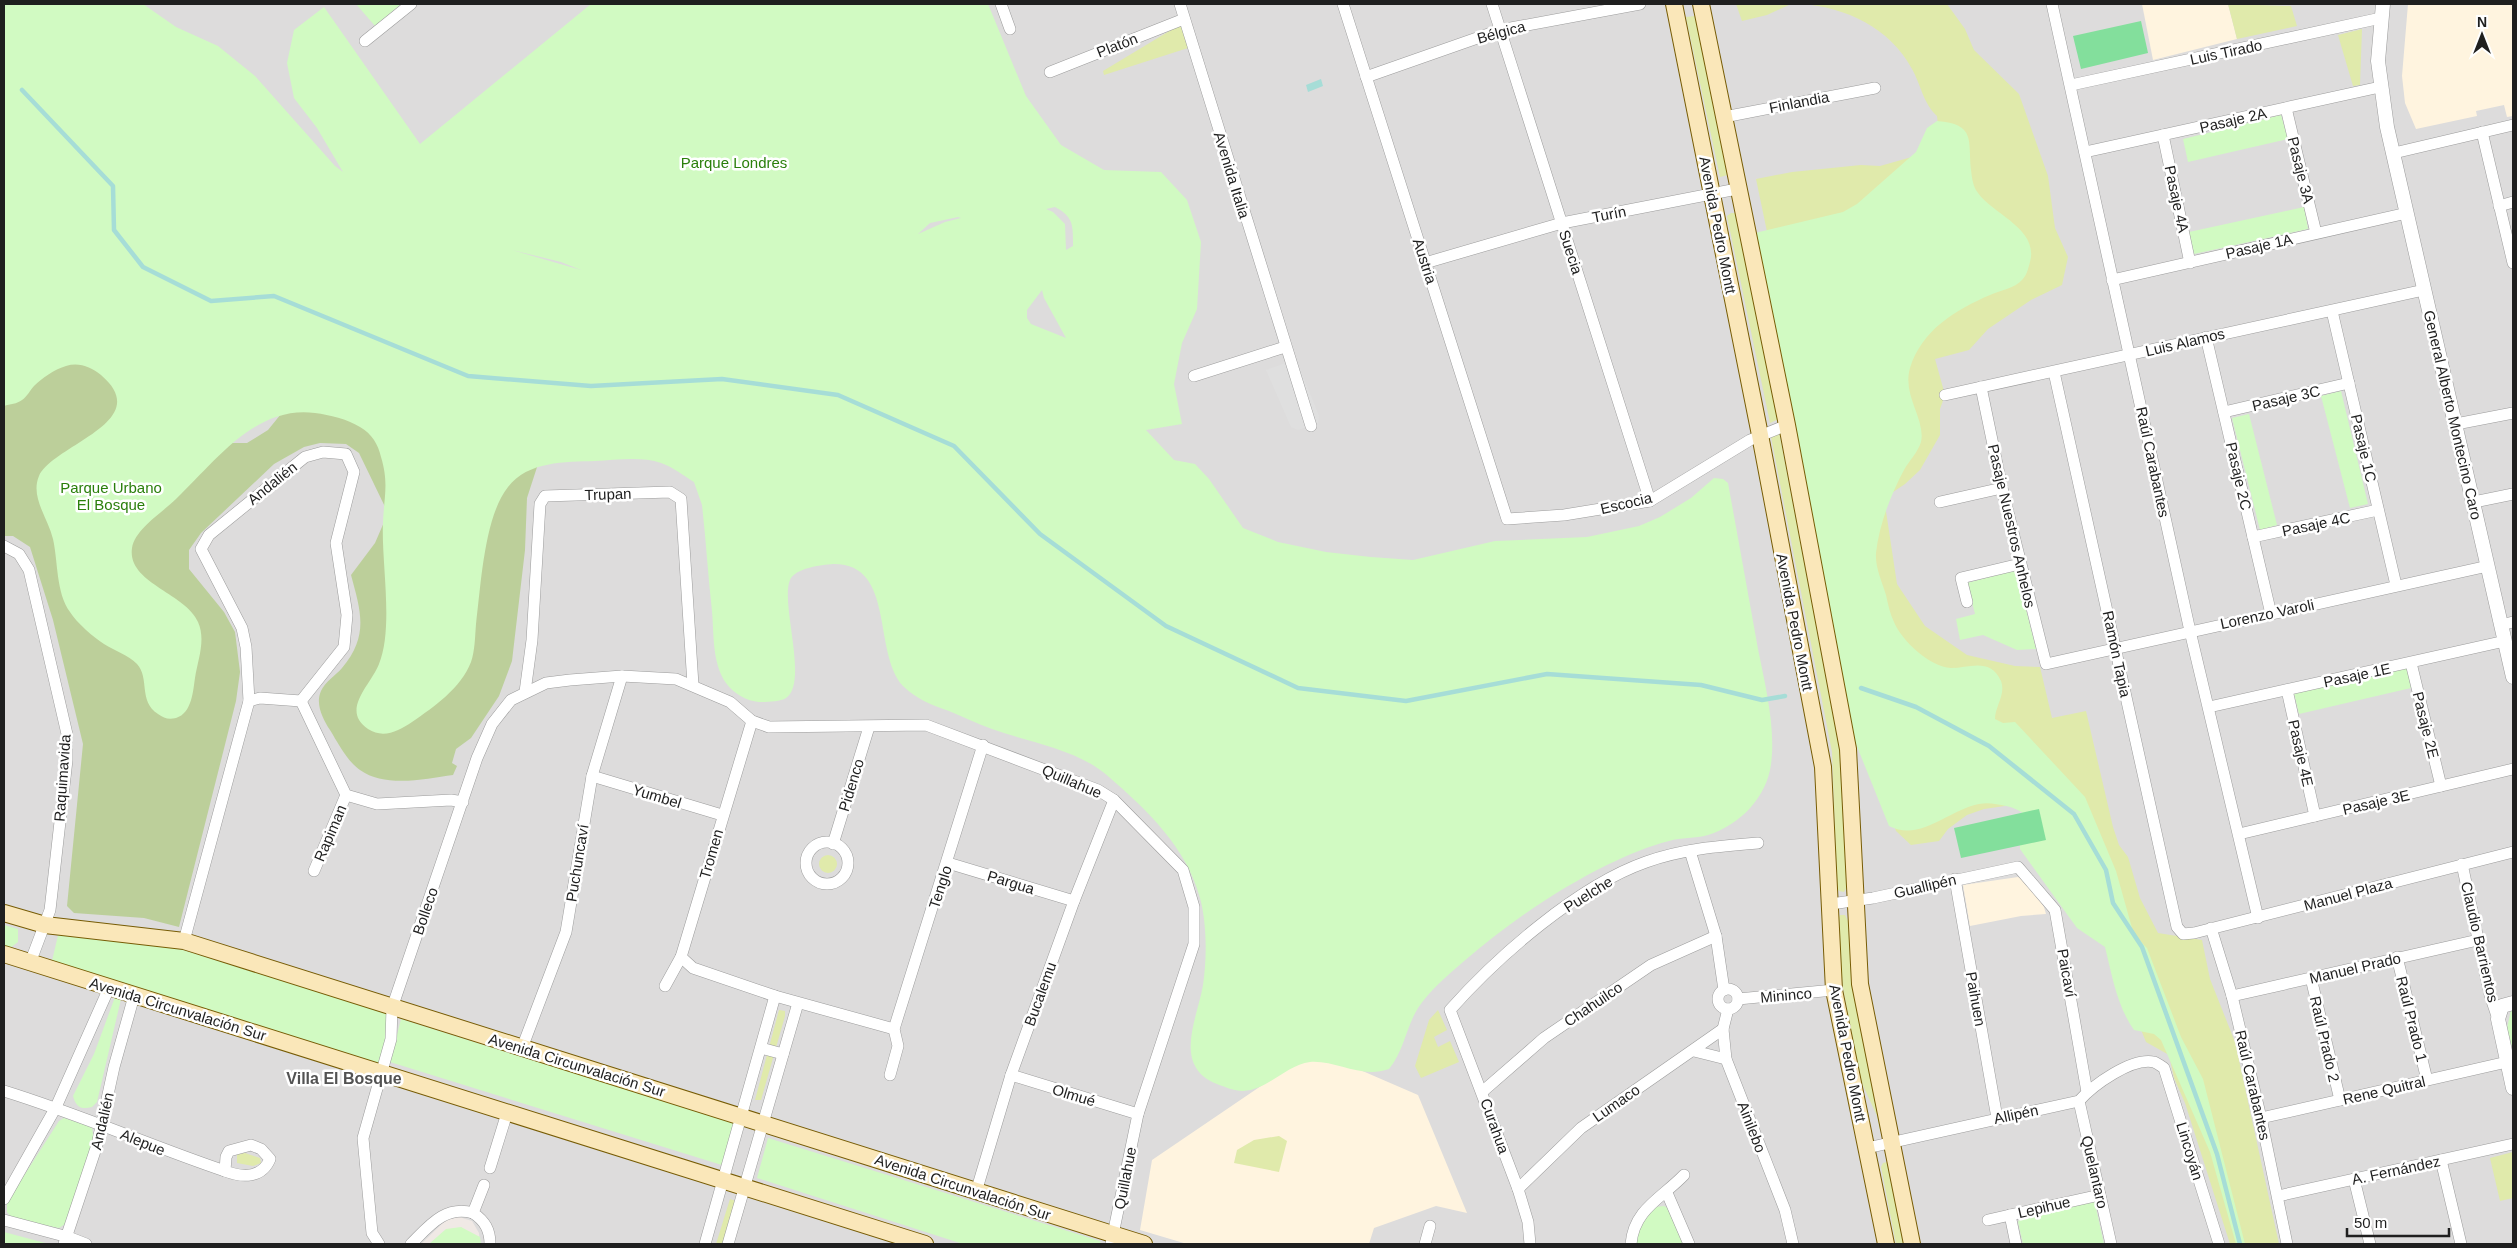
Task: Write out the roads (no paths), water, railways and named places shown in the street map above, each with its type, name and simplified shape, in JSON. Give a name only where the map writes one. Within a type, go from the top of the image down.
[{"type":"main road","name":"Avenida Pedro Montt","points":[[1674,4],[1713,194],[1823,767],[1834,990],[1886,1244]]},
{"type":"main road","name":"Avenida Pedro Montt","points":[[1701,4],[1787,425],[1848,749],[1860,984],[1912,1244]]},
{"type":"main road","name":"Avenida Circunvalación Sur","points":[[4,913],[45,925],[184,941],[976,1192],[1113,1240],[1144,1244]]},
{"type":"main road","name":"Avenida Circunvalación Sur","points":[[4,954],[925,1244]]},
{"type":"street","points":[[365,41],[411,4]]},
{"type":"street","points":[[1001,4],[1010,29]]},
{"type":"street","name":"Avenida Italia","points":[[1180,4],[1311,426]]},
{"type":"street","name":"Austria","points":[[1343,4],[1507,519]]},
{"type":"street","name":"Suecia","points":[[1492,4],[1650,501]]},
{"type":"street","name":"Bélgica","points":[[1366,77],[1500,30],[1640,4]]},
{"type":"street","name":"Raúl Carabantes","points":[[2052,4],[2190,631],[2258,918]]},
{"type":"street","name":"General Alberto Montecino Caro","points":[[2383,4],[2378,61],[2380,87],[2424,290],[2488,566],[2507,624],[2505,641],[2513,677]]},
{"type":"street","name":"Luis Tirado","points":[[2071,86],[2381,18]]},
{"type":"street","name":"Platón","points":[[1050,72],[1184,19]]},
{"type":"street","name":"Pasaje 2A","points":[[2085,152],[2380,87]]},
{"type":"street","name":"Finlandia","points":[[1724,117],[1875,88]]},
{"type":"street","name":"Pasaje 3A","points":[[2286,108],[2316,233]]},
{"type":"street","points":[[2394,153],[2513,125]]},
{"type":"street","points":[[2482,132],[2513,263]]},
{"type":"street","name":"Pasaje 4A","points":[[2163,135],[2190,262]]},
{"type":"street","name":"Turín","points":[[1425,263],[1562,223],[1738,189]]},
{"type":"street","points":[[2499,206],[2513,202]]},
{"type":"street","name":"Pasaje 1A","points":[[2112,280],[2407,213]]},
{"type":"street","name":"Luis Alamos","points":[[1945,394],[2054,372],[2424,290]]},
{"type":"street","name":"Pasaje 1C","points":[[2332,310],[2396,585]]},
{"type":"street","name":"Pasaje 2C","points":[[2206,337],[2271,614]]},
{"type":"street","points":[[1194,376],[1285,347]]},
{"type":"street","name":"Ramón Tapia","points":[[2054,372],[2176,927],[2183,934]]},
{"type":"street","name":"Pasaje 3C","points":[[2224,412],[2349,383]]},
{"type":"street","name":"Pasaje Nuestros Anhelos","points":[[1981,387],[2002,488],[2046,664]]},
{"type":"street","points":[[2456,424],[2513,412]]},
{"type":"street","name":"Escocia","points":[[1507,519],[1564,515],[1650,501],[1760,435],[1787,425]]},
{"type":"street","name":"Andalién","points":[[184,941],[249,701],[246,647],[242,628],[200,549],[209,535],[305,457],[323,452],[346,454],[354,472],[336,543],[347,615],[344,647],[301,701]]},
{"type":"street","points":[[1940,502],[2002,488]]},
{"type":"street","name":"Trupan","points":[[525,692],[532,640],[540,504],[545,496],[670,492],[681,499],[693,685]]},
{"type":"street","points":[[2474,502],[2513,494]]},
{"type":"street","name":"Pasaje 4C","points":[[2253,537],[2378,510]]},
{"type":"street","name":"Raquimavida","points":[[4,546],[18,554],[29,570],[67,734],[66,760],[50,910],[30,963]]},
{"type":"street","points":[[1967,602],[1961,578],[2020,564]]},
{"type":"street","name":"Lorenzo Varoli","points":[[2046,664],[2488,566]]},
{"type":"street","name":"Pasaje 1E","points":[[2209,707],[2505,641]]},
{"type":"street","name":"Pasaje 2E","points":[[2411,663],[2441,786]]},
{"type":"street","name":"Quillahue","points":[[622,676],[676,679],[730,702],[752,721],[769,727],[926,725],[1098,790],[1114,800],[1183,870],[1194,907],[1194,944],[1138,1114],[1113,1240]]},
{"type":"street","name":"Bolleco","points":[[379,1244],[372,1233],[363,1138],[392,1039],[392,1008],[492,724],[510,700],[546,683],[622,676]]},
{"type":"street","name":"Puchuncaví","points":[[522,1048],[566,932],[592,776],[622,676]]},
{"type":"street","name":"Pasaje 4E","points":[[2287,690],[2315,816]]},
{"type":"street","points":[[249,701],[260,698],[301,701],[346,795],[377,804],[411,804],[452,800],[463,802]]},
{"type":"street","name":"Tromen","points":[[665,986],[681,956],[722,815],[752,721]]},
{"type":"street","name":"Pidenco","points":[[833,844],[869,727]]},
{"type":"street","name":"Tenglo","points":[[890,1075],[898,1046],[894,1029],[948,863],[983,745]]},
{"type":"street","name":"Pasaje 3E","points":[[2239,834],[2513,769]]},
{"type":"street","name":"Yumbel","points":[[592,776],[722,815]]},
{"type":"street","name":"Rapiman","points":[[314,871],[346,795]]},
{"type":"street","name":"Bucalemu","points":[[976,1192],[1011,1075],[1074,901],[1114,800]]},
{"type":"street","name":"Puelche","points":[[1450,1010],[1507,951],[1588,893],[1645,862],[1690,851],[1758,843]]},
{"type":"street","points":[[1690,851],[1716,936],[1724,990],[1720,995],[1719,1001],[1722,1007],[1728,1009]]},
{"type":"street","name":"Manuel Plaza","points":[[2183,934],[2258,918],[2513,852]]},
{"type":"street","name":"Pargua","points":[[948,863],[1074,901]]},
{"type":"street","name":"Claudio Barrientos","points":[[2462,864],[2490,995],[2504,1009]]},
{"type":"street","name":"Guallipén","points":[[1831,904],[1855,901],[2018,867]]},
{"type":"street","name":"Paicaví","points":[[2018,867],[2055,910],[2087,1092]]},
{"type":"street","name":"Paihuen","points":[[1955,880],[1997,1118]]},
{"type":"street","name":"Raúl Carabantes","points":[[2211,928],[2232,996],[2261,1118],[2287,1244]]},
{"type":"street","name":"Chahuilco","points":[[1482,1092],[1544,1038],[1651,965],[1716,936]]},
{"type":"street","name":"Manuel Prado","points":[[2232,996],[2478,940]]},
{"type":"street","points":[[681,956],[692,968],[798,1003],[894,1029]]},
{"type":"street","name":"Raúl Prado 1","points":[[2397,958],[2427,1080]]},
{"type":"street","name":"Raúl Prado 2","points":[[2311,978],[2340,1100]]},
{"type":"street","points":[[4,1199],[56,1107],[109,988]]},
{"type":"street","name":"Mininco","points":[[1724,990],[1734,991],[1738,999]]},
{"type":"street","name":"Mininco","points":[[1738,999],[1834,990]]},
{"type":"street","name":"Andalién","points":[[66,1240],[97,1145],[114,1067],[134,996]]},
{"type":"street","points":[[705,1244],[775,996]]},
{"type":"street","name":"Mininco","points":[[1728,1009],[1734,1007],[1738,999]]},
{"type":"street","points":[[728,1244],[798,1003]]},
{"type":"street","name":"Ainilebo","points":[[1728,1009],[1723,1029],[1726,1059],[1784,1210],[1793,1244]]},
{"type":"street","points":[[2504,1009],[2507,1062],[2513,1088]]},
{"type":"street","name":"Curahua","points":[[1450,1010],[1518,1189],[1528,1222],[1530,1244]]},
{"type":"street","name":"Lumaco","points":[[1518,1189],[1581,1128],[1723,1029]]},
{"type":"street","points":[[761,1048],[783,1054]]},
{"type":"street","points":[[1694,1051],[1726,1059]]},
{"type":"street","name":"Lincoyán","points":[[2087,1092],[2136,1063],[2155,1062],[2164,1068],[2219,1244]]},
{"type":"street","name":"Rene Quitral","points":[[2261,1118],[2507,1062]]},
{"type":"street","name":"Olmué","points":[[1011,1075],[1138,1114]]},
{"type":"street","name":"Alepue","points":[[4,1092],[56,1107],[160,1149],[225,1171]]},
{"type":"street","points":[[2079,1101],[2087,1092]]},
{"type":"street","name":"Allipén","points":[[1867,1148],[2079,1101]]},
{"type":"street","name":"Quelantaro","points":[[2079,1101],[2111,1244]]},
{"type":"street","points":[[490,1168],[507,1113]]},
{"type":"street","name":"A. Fernández","points":[[2278,1196],[2513,1144]]},
{"type":"street","points":[[2441,1160],[2460,1244]]},
{"type":"street","points":[[1631,1244],[1636,1221],[1653,1202],[1667,1193],[1684,1174]]},
{"type":"street","points":[[2354,1179],[2370,1244]]},
{"type":"street","points":[[473,1213],[484,1185]]},
{"type":"street","points":[[1667,1193],[1689,1244]]},
{"type":"street","name":"Lepihue","points":[[1988,1220],[2100,1195]]},
{"type":"street","points":[[411,1244],[429,1225],[448,1212],[464,1210],[473,1213],[484,1221],[490,1244]]},
{"type":"street","points":[[2010,1215],[2016,1244]]},
{"type":"street","points":[[4,1220],[66,1240],[86,1244]]},
{"type":"street","points":[[1425,1244],[1430,1226]]},
{"type":"water","points":[[1321,79],[1323,86],[1308,92],[1306,85]]},
{"type":"waterway","points":[[22,90],[113,186],[114,230],[143,267],[211,301],[274,296],[468,376],[591,386],[722,379],[838,395],[954,446],[1040,534],[1166,626],[1298,688],[1406,701],[1547,674],[1701,685],[1762,700],[1785,696]]},
{"type":"waterway","points":[[1861,688],[1916,707],[1989,746],[2074,814],[2106,870],[2113,903],[2142,947],[2217,1154],[2240,1244]]},
{"type":"district","name":"Villa El Bosque","points":[[344,1078]]},
{"type":"park label","name":"Parque Londres","points":[[734,162]]},
{"type":"park label","name":"Parque Urbano El Bosque","points":[[111,496]]}]
